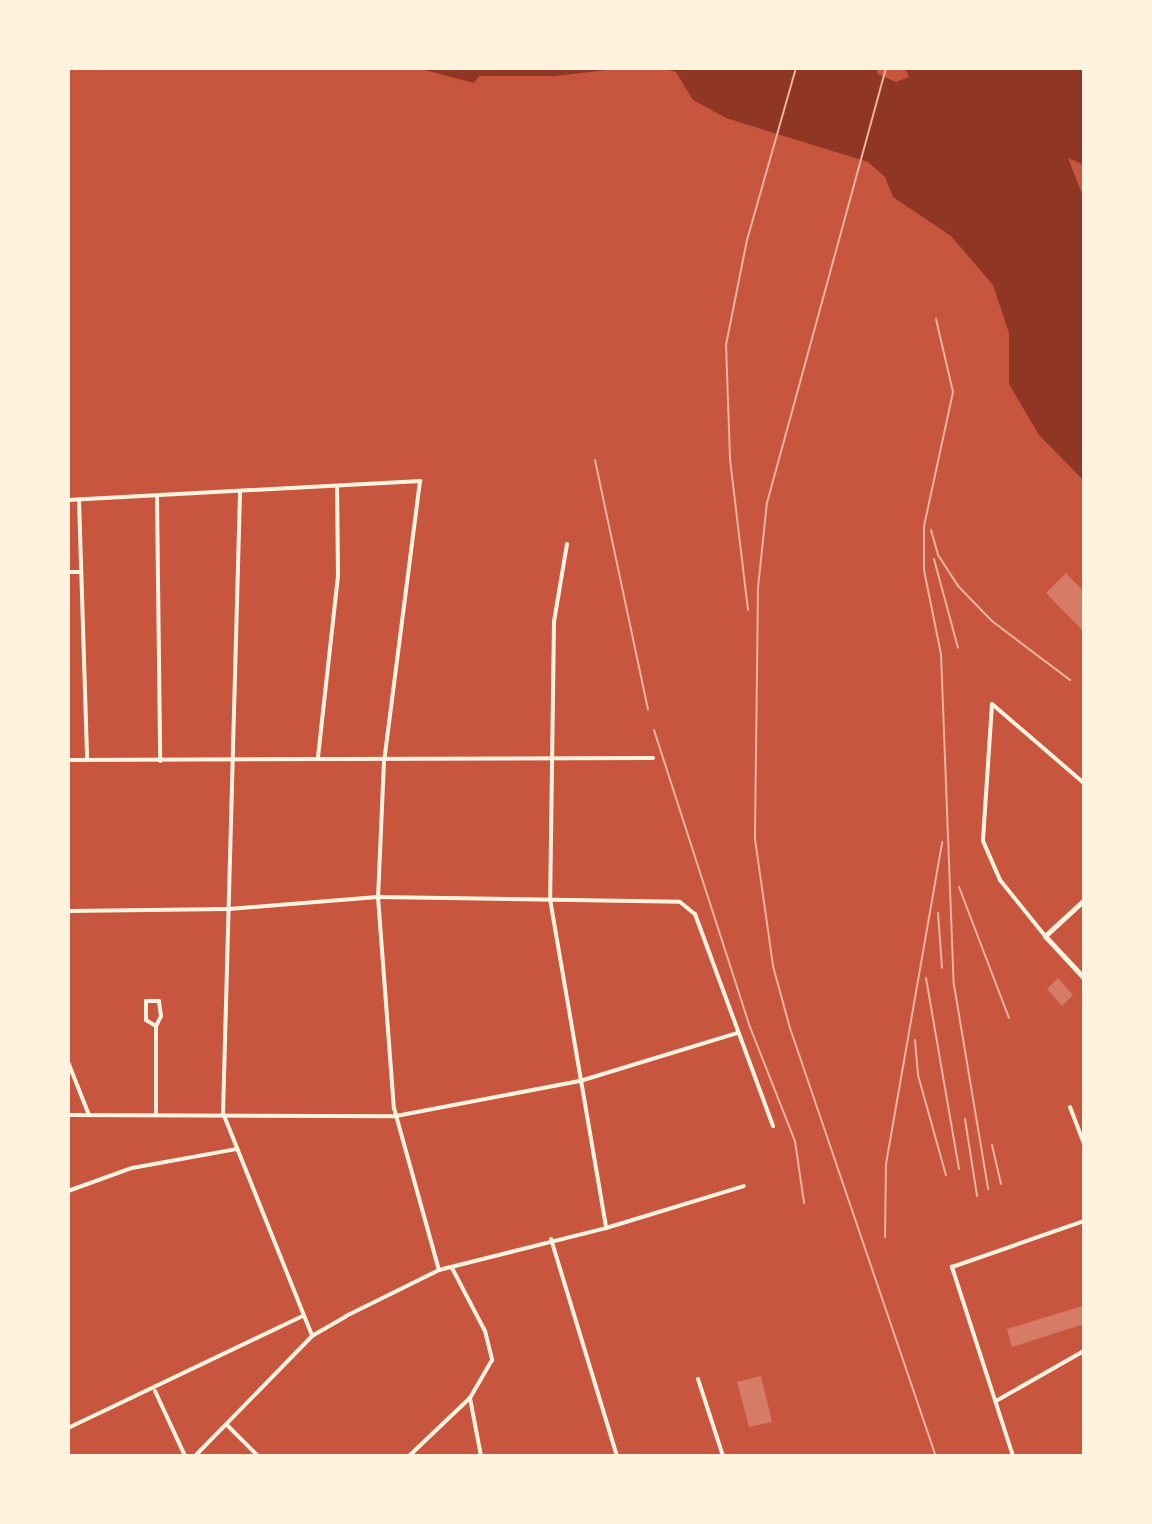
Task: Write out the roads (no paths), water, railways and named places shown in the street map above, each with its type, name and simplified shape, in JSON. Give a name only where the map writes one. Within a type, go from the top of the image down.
[{"type":"main road","points":[[1084,900],[1045,936],[1084,978]]},
{"type":"street","points":[[68,500],[420,481],[384,761],[378,897],[396,1116],[439,1270]]},
{"type":"street","points":[[318,757],[338,576],[337,486]]},
{"type":"street","points":[[240,493],[223,1113],[312,1336]]},
{"type":"street","points":[[157,497],[160,761]]},
{"type":"street","points":[[79,500],[87,760]]},
{"type":"street","points":[[567,544],[554,622],[549,761],[550,899],[606,1228]]},
{"type":"street","points":[[68,572],[81,572]]},
{"type":"street","points":[[1045,936],[1000,880],[983,841],[992,704],[1084,783]]},
{"type":"street","points":[[68,760],[318,757],[384,761],[549,761],[653,758]]},
{"type":"street","points":[[68,911],[229,909],[378,897],[680,902],[695,914],[773,1126]]},
{"type":"street","points":[[156,1026],[146,1020],[146,1001],[159,1001],[156,1114]]},
{"type":"street","points":[[68,1115],[223,1113],[396,1116],[580,1081],[737,1033]]},
{"type":"street","points":[[68,1062],[89,1115]]},
{"type":"street","points":[[1070,1107],[1084,1143]]},
{"type":"street","points":[[68,1191],[132,1168],[237,1149]]},
{"type":"street","points":[[195,1456],[312,1336],[439,1270],[551,1239],[606,1228],[744,1186]]},
{"type":"street","points":[[1013,1456],[952,1267],[1084,1221]]},
{"type":"street","points":[[551,1239],[617,1456]]},
{"type":"street","points":[[409,1456],[470,1398],[492,1360],[485,1331],[452,1268]]},
{"type":"street","points":[[68,1428],[155,1391],[303,1316]]},
{"type":"street","points":[[996,1401],[1084,1351]]},
{"type":"street","points":[[698,1379],[723,1456]]},
{"type":"street","points":[[155,1391],[185,1456]]},
{"type":"street","points":[[470,1398],[481,1456]]},
{"type":"street","points":[[227,1425],[258,1456]]},
{"type":"railway","points":[[748,610],[730,458],[726,345],[747,240],[796,68]]},
{"type":"railway","points":[[886,68],[767,502],[758,588],[755,839],[773,966],[790,1028],[936,1456]]},
{"type":"railway","points":[[936,319],[953,392],[924,526],[924,570],[941,654],[954,985],[988,1189]]},
{"type":"railway","points":[[595,460],[648,709]]},
{"type":"railway","points":[[931,530],[938,555],[959,587],[992,621],[1070,680]]},
{"type":"railway","points":[[934,559],[958,648]]},
{"type":"railway","points":[[654,730],[750,1027],[795,1141],[804,1203]]},
{"type":"railway","points":[[885,1237],[886,1164],[942,842]]},
{"type":"railway","points":[[959,887],[1009,1018]]},
{"type":"railway","points":[[938,913],[942,968]]},
{"type":"railway","points":[[926,978],[959,1169]]},
{"type":"railway","points":[[915,1040],[918,1075],[946,1175]]},
{"type":"railway","points":[[965,1119],[977,1196]]},
{"type":"railway","points":[[992,1145],[1001,1184]]}]
